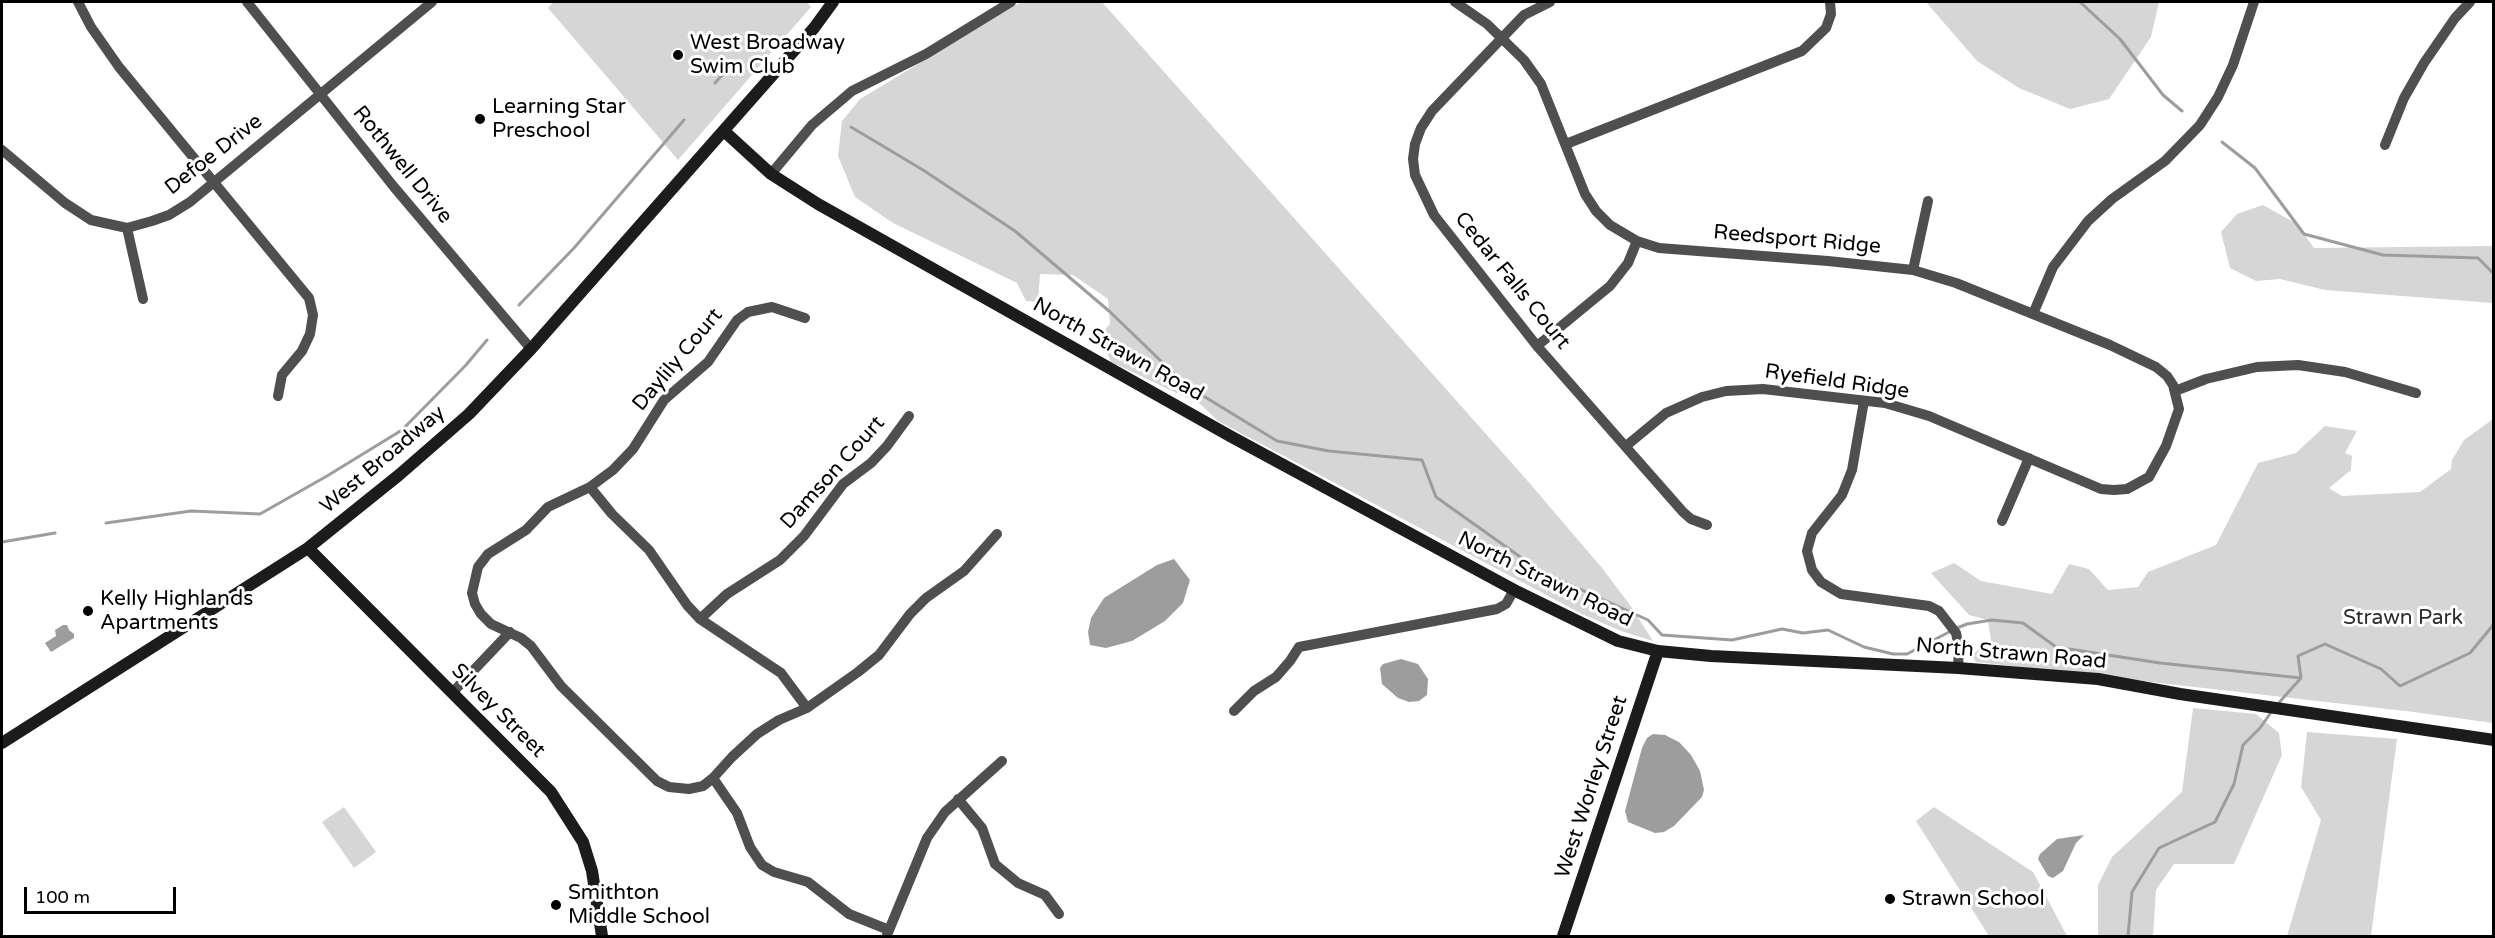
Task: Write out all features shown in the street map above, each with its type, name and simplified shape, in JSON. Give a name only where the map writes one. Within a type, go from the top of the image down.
[{"type":"street","points":[[78,2],[91,27],[119,67],[309,298],[313,315],[310,334],[302,351],[282,375],[278,396]]},
{"type":"street","name":"Rothwell Drive","points":[[247,2],[394,187],[531,349]]},
{"type":"street","name":"Defoe Drive","points":[[2,150],[65,203],[90,220],[127,228],[169,215],[190,202],[432,2]]},
{"type":"street","name":"West Broadway","points":[[2,743],[308,548],[399,475],[469,414],[531,349],[724,131],[814,28],[833,2]]},
{"type":"street","points":[[771,174],[812,125],[852,91],[926,54],[1011,2]]},
{"type":"street","name":"Reedsport Ridge","points":[[1455,2],[1487,24],[1524,60],[1541,84],[1585,194],[1596,211],[1610,225],[1637,241],[1659,248],[1913,270],[1956,283],[2156,367],[2167,376],[2175,391]]},
{"type":"street","name":"Cedar Falls Court","points":[[1550,2],[1524,15],[1432,111],[1421,128],[1413,159],[1414,175],[1434,215],[1537,346],[1683,513],[1707,525]]},
{"type":"street","points":[[1566,144],[1802,51],[1826,28],[1831,14],[1830,2]]},
{"type":"street","points":[[2033,314],[2053,267],[2088,221],[2112,199],[2165,161],[2200,124],[2218,97],[2233,65],[2254,2]]},
{"type":"street","points":[[2385,145],[2404,99],[2424,63],[2455,18],[2470,2]]},
{"type":"street","name":"North Strawn Road","points":[[724,131],[771,174],[818,204],[1230,436],[1514,590],[1618,641],[1658,651],[1711,656],[1958,668],[2098,679],[2180,694],[2493,740]]},
{"type":"street","points":[[1913,270],[1928,201]]},
{"type":"street","points":[[127,228],[143,299]]},
{"type":"street","points":[[1537,346],[1610,286],[1628,263],[1637,241]]},
{"type":"street","name":"Daylily Court","points":[[510,632],[491,624],[475,604],[472,593],[476,573],[488,554],[526,530],[548,507],[590,487],[613,470],[633,449],[664,400],[708,362],[737,320],[748,312],[772,307],[805,318]]},
{"type":"street","points":[[2175,391],[2206,379],[2257,367],[2298,365],[2345,372],[2416,393]]},
{"type":"street","name":"Ryefield Ridge","points":[[1626,446],[1666,413],[1702,397],[1726,391],[1763,389],[1884,404],[1929,416],[2101,489],[2127,489],[2149,477],[2166,446],[2179,409],[2175,391]]},
{"type":"street","points":[[1864,401],[1852,470],[1846,487],[1812,533],[1807,551],[1812,570],[1821,582],[1841,594],[1929,606],[1939,611],[1956,633],[1959,648],[1958,668]]},
{"type":"street","name":"Damson Court","points":[[700,619],[727,594],[780,560],[804,536],[843,484],[871,463],[909,416]]},
{"type":"street","points":[[2001,521],[2029,458]]},
{"type":"street","points":[[590,487],[612,514],[649,550],[687,605],[700,619],[781,673],[807,708]]},
{"type":"street","points":[[452,693],[510,632],[531,646],[561,686],[657,781],[677,789],[703,786],[757,734],[779,720],[807,708],[879,655],[910,614],[926,598],[964,571],[997,534]]},
{"type":"street","name":"Silvey Street","points":[[308,548],[551,792],[583,842],[592,871],[602,936]]},
{"type":"street","points":[[1234,711],[1254,691],[1276,677],[1299,647],[1497,609],[1506,604],[1514,590]]},
{"type":"street","name":"West Worley Street","points":[[1563,936],[1658,651]]},
{"type":"street","points":[[713,778],[737,813],[750,847],[762,865],[774,872],[808,882],[849,914],[888,933],[927,838],[945,812],[1002,761]]},
{"type":"street","points":[[958,799],[982,828],[995,864],[1018,884],[1045,895],[1059,914]]},
{"type":"green space","name":"West Broadway Swim Club","points":[[553,2],[807,2],[811,7],[678,160],[548,8]]},
{"type":"green space","points":[[1021,2],[1102,2],[1526,479],[1602,568],[1653,641],[1621,631],[1582,614],[1218,421],[1200,404],[1111,362],[1100,335],[1110,324],[1108,299],[1073,275],[1040,274],[1038,302],[1026,301],[1017,283],[893,223],[855,197],[838,156],[842,121],[860,99]]},
{"type":"green space","points":[[1926,2],[2159,2],[2151,37],[2109,99],[2070,109],[2019,88],[1977,61]]},
{"type":"green space","points":[[2263,205],[2297,224],[2314,248],[2493,246],[2493,303],[2325,290],[2280,279],[2256,281],[2230,268],[2221,232],[2237,214]]},
{"type":"green space","name":"Strawn Park","points":[[2493,419],[2493,723],[1976,662],[1971,655],[1991,641],[1988,620],[1969,615],[1931,573],[1954,563],[1981,581],[2052,594],[2069,564],[2089,569],[2108,590],[2138,587],[2148,572],[2216,545],[2258,463],[2296,453],[2325,426],[2357,431],[2345,453],[2352,456],[2351,470],[2329,488],[2342,496],[2420,492],[2451,469],[2452,460],[2464,440]]},
{"type":"green space","points":[[2193,708],[2256,714],[2279,733],[2282,755],[2234,864],[2174,864],[2156,890],[2153,936],[2098,936],[2098,885],[2112,857],[2182,792]]},
{"type":"green space","points":[[2307,732],[2397,739],[2371,936],[2287,936],[2321,820],[2301,787]]},
{"type":"green space","points":[[344,807],[376,852],[354,868],[322,822]]},
{"type":"green space","points":[[1934,807],[2033,872],[2067,936],[1989,936],[1916,821]]},
{"type":"shaded area","points":[[1174,559],[1190,580],[1183,603],[1165,621],[1132,641],[1106,648],[1090,645],[1088,632],[1091,618],[1104,598],[1157,565]]},
{"type":"shaded area","points":[[67,625],[74,634],[74,638],[51,652],[45,643],[56,636],[55,630]]},
{"type":"shaded area","points":[[1401,659],[1418,664],[1428,679],[1427,695],[1419,701],[1409,702],[1398,698],[1382,684],[1380,668],[1383,664]]},
{"type":"shaded area","points":[[1653,734],[1665,735],[1679,742],[1691,755],[1700,771],[1704,790],[1702,797],[1674,826],[1664,832],[1655,833],[1628,822],[1625,811],[1642,748],[1647,738]]},
{"type":"shaded area","points":[[2084,835],[2076,843],[2063,871],[2053,878],[2048,876],[2038,859],[2040,854],[2057,839]]},
{"type":"waterway","points":[[2080,2],[2120,39],[2163,95],[2182,111]]},
{"type":"waterway","points":[[715,83],[734,62]]},
{"type":"waterway","points":[[519,305],[574,248],[684,120]]},
{"type":"waterway","points":[[851,127],[923,170],[1015,231],[1109,311],[1187,386],[1277,441],[1329,451],[1422,460],[1436,497],[1540,571],[1648,620],[1662,635],[1732,640],[1782,629],[1803,633],[1828,630],[1864,647],[1893,654],[1907,654],[1951,631]]},
{"type":"waterway","points":[[2222,142],[2255,168],[2304,234],[2383,255],[2478,258],[2494,274]]},
{"type":"waterway","points":[[106,523],[191,511],[260,514],[402,430],[466,365],[487,340]]},
{"type":"waterway","points":[[2,542],[55,533]]},
{"type":"waterway","points":[[1957,628],[1992,620],[2023,623],[2056,647],[2160,663],[2301,678]]},
{"type":"waterway","points":[[2276,706],[2301,678],[2298,656],[2325,644],[2381,669],[2400,686],[2470,653],[2494,624]]},
{"type":"waterway","points":[[2128,936],[2132,892],[2159,848],[2215,822],[2234,784],[2243,745],[2260,728],[2272,711]]},
{"type":"place","name":"West Broadway Swim Club","points":[[678,55]]},
{"type":"place","name":"Learning Star Preschool","points":[[480,119]]},
{"type":"place","name":"Kelly Highlands Apartments","points":[[88,611]]},
{"type":"place","name":"Strawn School","points":[[1890,899]]},
{"type":"place","name":"Smithton Middle School","points":[[556,905]]}]
